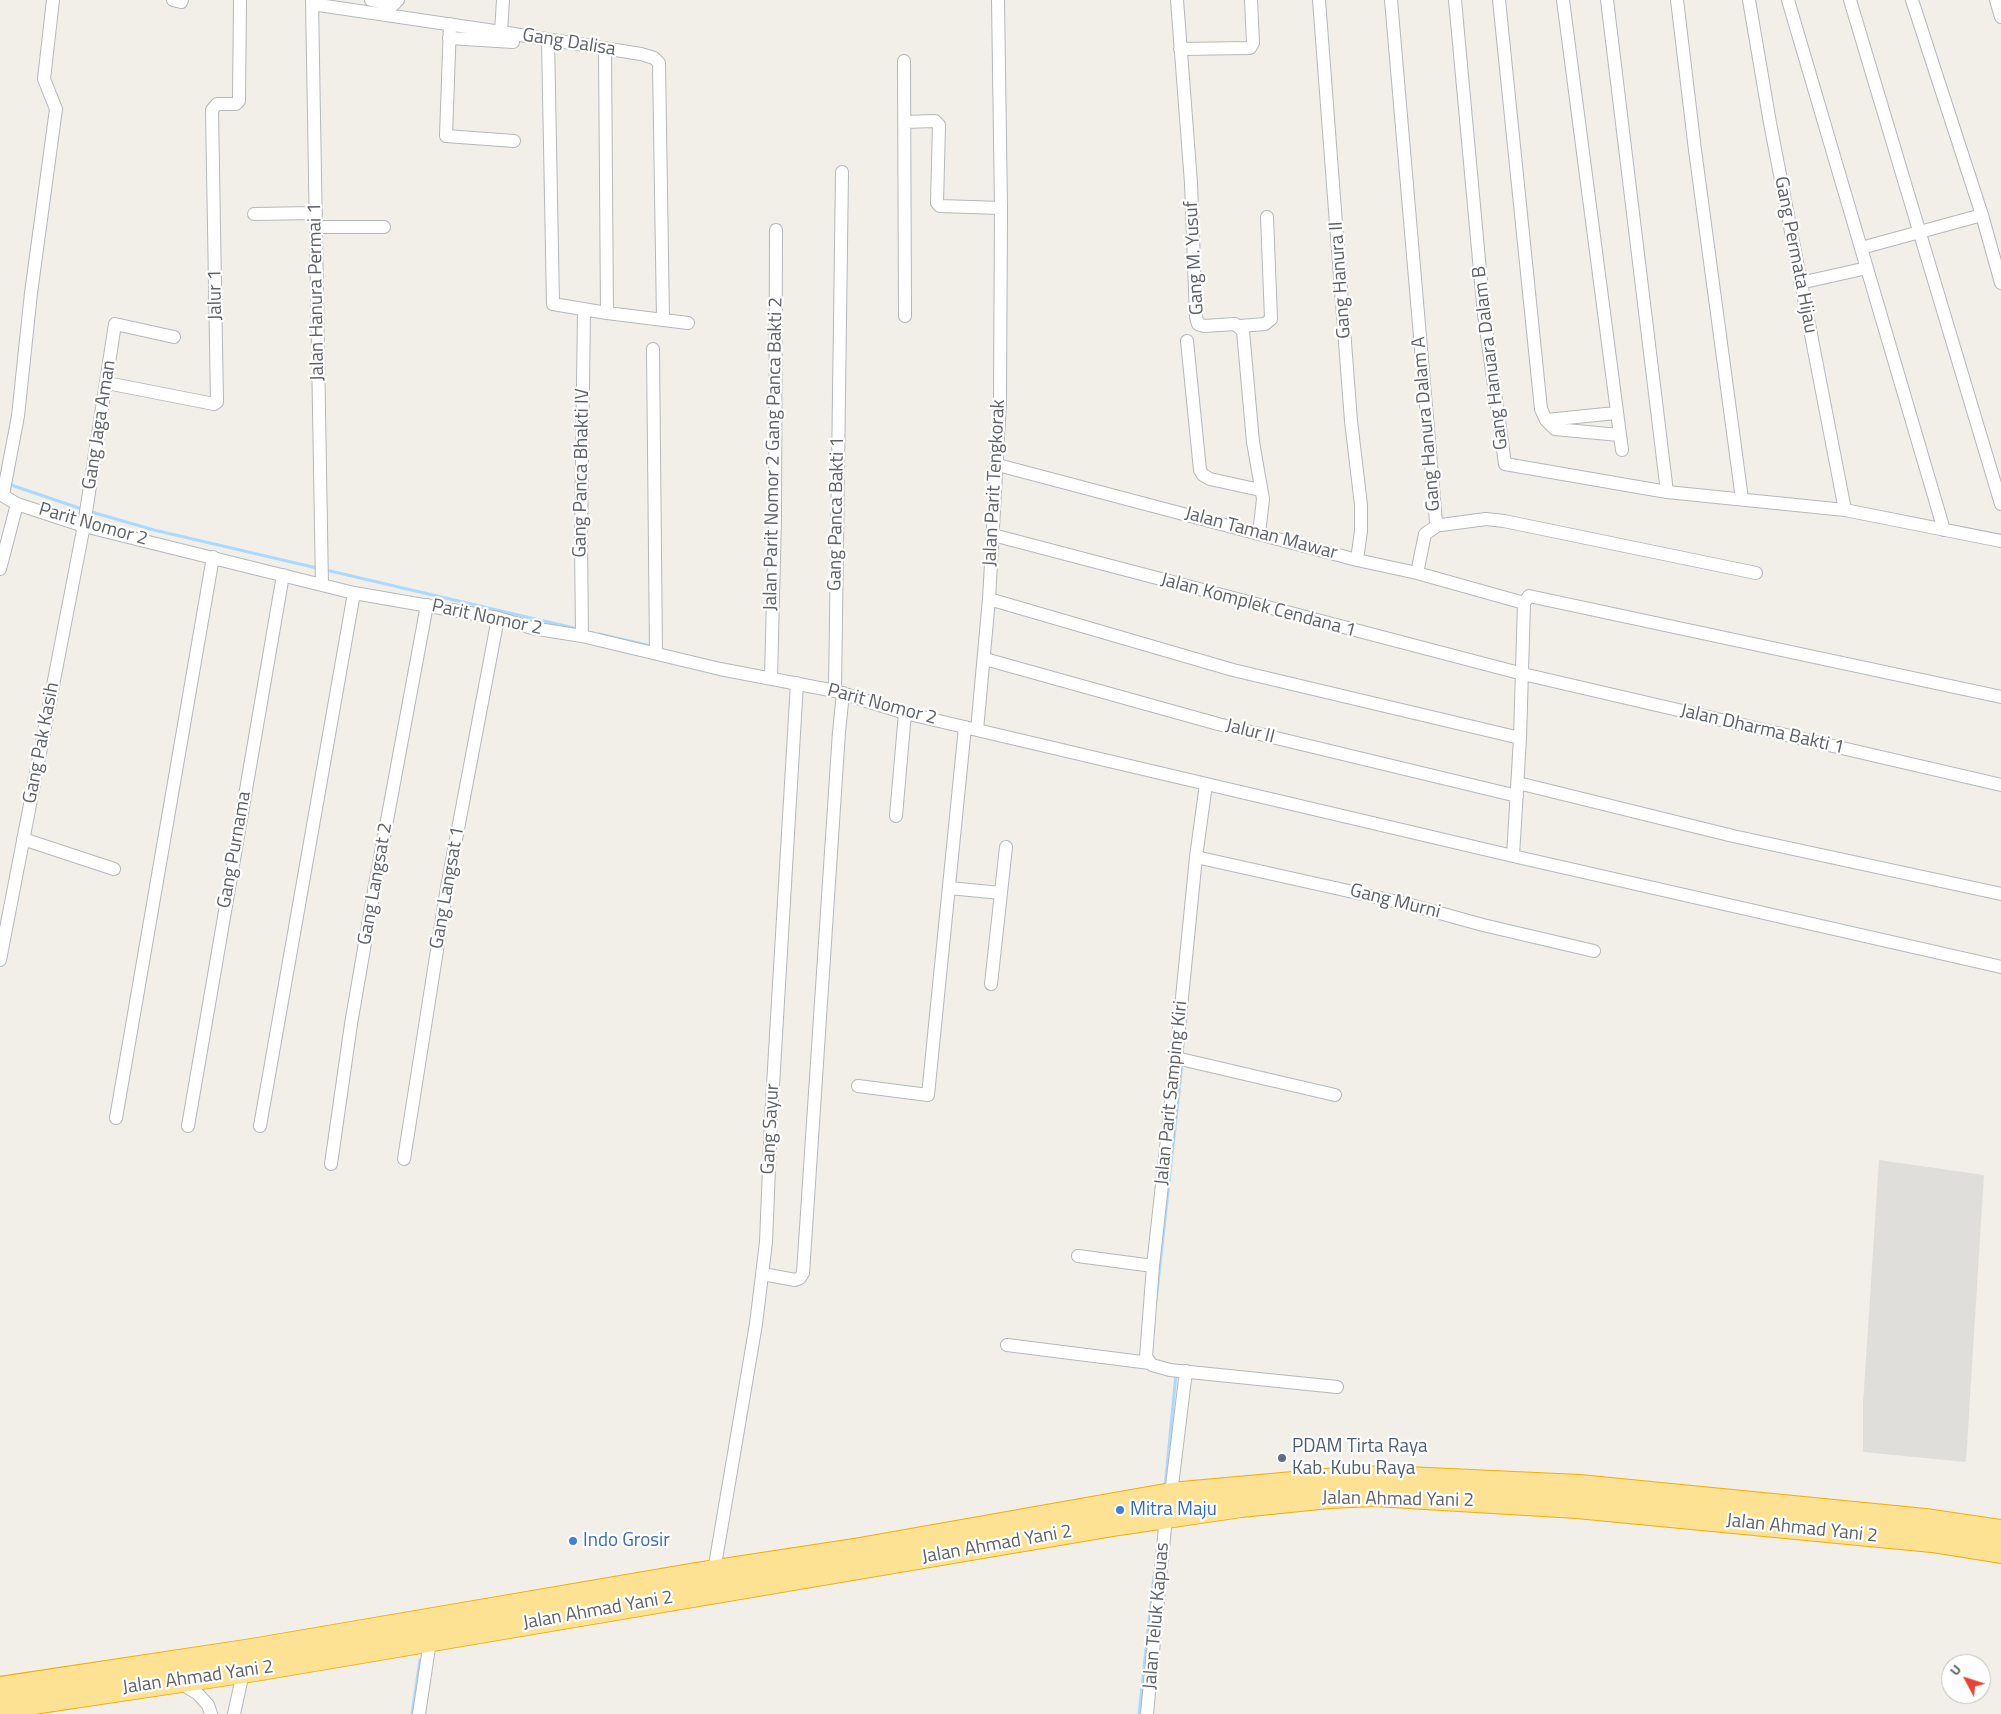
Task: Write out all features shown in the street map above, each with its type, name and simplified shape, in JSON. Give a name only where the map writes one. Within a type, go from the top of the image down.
[{"type":"highway","name":"Jalan Ahmad Yani 2","points":[[0,1688],[430,1641],[681,1597],[861,1559],[1313,1481],[1385,1477],[1579,1486],[1925,1520],[2001,1531]]},
{"type":"highway","name":"Jalan Ahmad Yani 2","points":[[1164,1507],[1375,1495],[1577,1507],[1932,1542],[2001,1552]]},
{"type":"highway","name":"Jalan Ahmad Yani 2","points":[[0,1708],[178,1682],[244,1661],[714,1571],[861,1559]]},
{"type":"street","points":[[1,494],[18,416],[32,284],[56,109],[44,79],[53,0]]},
{"type":"street","points":[[173,0],[181,2],[182,0]]},
{"type":"street","name":"Jalur 1","points":[[107,383],[214,404],[217,402],[212,110],[217,104],[236,104],[239,97],[240,0]]},
{"type":"street","points":[[371,0],[393,5],[398,0]]},
{"type":"street","name":"Gang Dalisa","points":[[503,0],[502,32],[654,58],[659,63],[663,320]]},
{"type":"street","name":"Jalan Parit Tengkorak","points":[[858,1086],[928,1095],[949,888],[971,728],[985,659],[998,465],[1001,208],[998,0]]},
{"type":"street","name":"Gang M. Yusuf","points":[[1177,0],[1191,183],[1196,318],[1198,324],[1204,326],[1265,324],[1271,318],[1267,217]]},
{"type":"street","points":[[1180,49],[1250,48],[1253,42],[1251,0]]},
{"type":"street","name":"Gang Hanura II","points":[[1319,0],[1351,421],[1361,505],[1357,560]]},
{"type":"street","name":"Gang Hanura Dalam A","points":[[1391,0],[1435,513],[1438,525],[1486,520],[1504,521],[1756,573]]},
{"type":"street","name":"Gang Hanuara Dalam B","points":[[1455,0],[1484,314],[1504,462],[1508,465],[1667,492],[1845,510],[2001,541]]},
{"type":"street","points":[[1499,0],[1541,409],[1546,420],[1556,429],[1619,435]]},
{"type":"street","points":[[1563,0],[1622,450]]},
{"type":"street","points":[[1607,0],[1667,492]]},
{"type":"street","points":[[1677,0],[1695,150],[1742,499]]},
{"type":"street","name":"Gang Permata Hijau","points":[[1749,0],[1800,283],[1845,510]]},
{"type":"street","points":[[1788,0],[1944,530]]},
{"type":"street","points":[[1850,0],[2001,504]]},
{"type":"street","points":[[1912,0],[1982,215],[2001,283]]},
{"type":"street","points":[[1996,0],[2001,17]]},
{"type":"street","points":[[312,2],[502,32]]},
{"type":"street","name":"Jalan Hanura Permai 1","points":[[312,2],[322,575]]},
{"type":"street","points":[[450,24],[446,136],[514,141]]},
{"type":"street","points":[[448,38],[512,42]]},
{"type":"street","points":[[548,39],[553,304],[584,310],[688,323]]},
{"type":"street","points":[[605,49],[606,313]]},
{"type":"street","points":[[904,61],[905,316]]},
{"type":"street","points":[[904,122],[935,122],[939,126],[937,203],[940,206],[1001,208]]},
{"type":"street","name":"Gang Panca Bakti 1","points":[[763,1274],[795,1280],[800,1278],[803,1273],[839,732],[842,172]]},
{"type":"street","points":[[254,214],[316,212]]},
{"type":"street","points":[[1861,248],[1982,215]]},
{"type":"street","points":[[316,227],[384,227]]},
{"type":"street","name":"Jalan Parit Nomor 2 Gang Panca Bakti 2","points":[[771,678],[775,518],[776,230]]},
{"type":"street","points":[[1800,283],[1866,268]]},
{"type":"street","name":"Gang Panca Bhakti IV","points":[[582,636],[581,538],[584,310]]},
{"type":"street","name":"Gang Jaga Aman","points":[[84,525],[115,325],[118,322],[174,337]]},
{"type":"street","points":[[1240,326],[1243,331],[1253,442],[1263,506],[1259,534]]},
{"type":"street","points":[[1187,341],[1200,470],[1203,475],[1210,479],[1260,490]]},
{"type":"street","points":[[653,349],[656,653]]},
{"type":"street","points":[[1546,420],[1616,413]]},
{"type":"street","name":"Jalan Taman Mawar","points":[[998,465],[1357,560],[1417,573],[1524,603]]},
{"type":"street","name":"Parit Nomor 2","points":[[1,494],[17,504],[84,525],[283,575],[322,575],[354,593],[498,618],[532,628],[582,636],[798,683],[839,692],[905,713],[971,728]]},
{"type":"street","points":[[0,569],[17,504]]},
{"type":"street","name":"Gang Pak Kasih","points":[[0,960],[84,525]]},
{"type":"street","points":[[1417,573],[1426,534],[1438,525]]},
{"type":"street","name":"Jalan Komplek Cendana 1","points":[[993,535],[1523,674]]},
{"type":"street","points":[[116,1118],[213,557]]},
{"type":"street","name":"Gang Purnama","points":[[188,1126],[283,575]]},
{"type":"street","points":[[260,1126],[354,593]]},
{"type":"street","points":[[1513,856],[1523,674],[1524,603],[1526,598],[1532,596],[2001,697]]},
{"type":"street","points":[[989,600],[1233,670],[1520,738]]},
{"type":"street","name":"Gang Langsat 2","points":[[331,1164],[369,922],[426,605]]},
{"type":"street","name":"Gang Langsat 1","points":[[404,1160],[447,887],[498,618]]},
{"type":"street","name":"Jalur II","points":[[985,659],[1218,724],[2001,894]]},
{"type":"street","name":"Jalan Dharma Bakti 1","points":[[1523,674],[2001,785]]},
{"type":"street","name":"Gang Sayur","points":[[714,1571],[763,1274],[798,683]]},
{"type":"street","points":[[896,816],[905,713]]},
{"type":"street","points":[[971,728],[1497,854],[1513,856],[2001,967]]},
{"type":"street","name":"Jalan Parit Samping Kiri","points":[[1150,1363],[1145,1352],[1153,1266],[1182,1060],[1196,857],[1206,784]]},
{"type":"street","points":[[23,839],[114,870]]},
{"type":"street","points":[[991,984],[1006,847]]},
{"type":"street","name":"Gang Murni","points":[[1196,857],[1408,904],[1483,926],[1594,951]]},
{"type":"street","points":[[949,888],[1001,893]]},
{"type":"street","points":[[1182,1060],[1335,1095]]},
{"type":"street","points":[[1078,1256],[1153,1266]]},
{"type":"street","points":[[1007,1345],[1150,1363],[1178,1371],[1338,1387]]},
{"type":"street","name":"Jalan Teluk Kapuas","points":[[1147,1714],[1164,1507],[1178,1371]]},
{"type":"street","points":[[419,1714],[430,1641]]},
{"type":"street","points":[[234,1714],[244,1661]]},
{"type":"street","points":[[178,1682],[197,1693],[208,1705],[211,1714]]},
{"type":"shaded area","points":[[1879,1160],[1984,1175],[1966,1462],[1863,1452],[1863,1404]]},
{"type":"waterway","points":[[8,484],[82,509]]},
{"type":"waterway","points":[[88,511],[154,530],[317,568]]},
{"type":"waterway","points":[[326,570],[578,629]]},
{"type":"waterway","points":[[599,634],[651,646]]},
{"type":"waterway","points":[[1156,1301],[1182,1064]]},
{"type":"waterway","points":[[1165,1488],[1176,1374]]},
{"type":"waterway","points":[[1139,1714],[1154,1576]]},
{"type":"waterway","points":[[412,1714],[420,1660]]},
{"type":"place","name":"PDAM Tirta Raya Kab. Kubu Raya","points":[[1282,1458]]},
{"type":"place","name":"Mitra Maju","points":[[1120,1510]]},
{"type":"place","name":"Indo Grosir","points":[[573,1541]]}]
